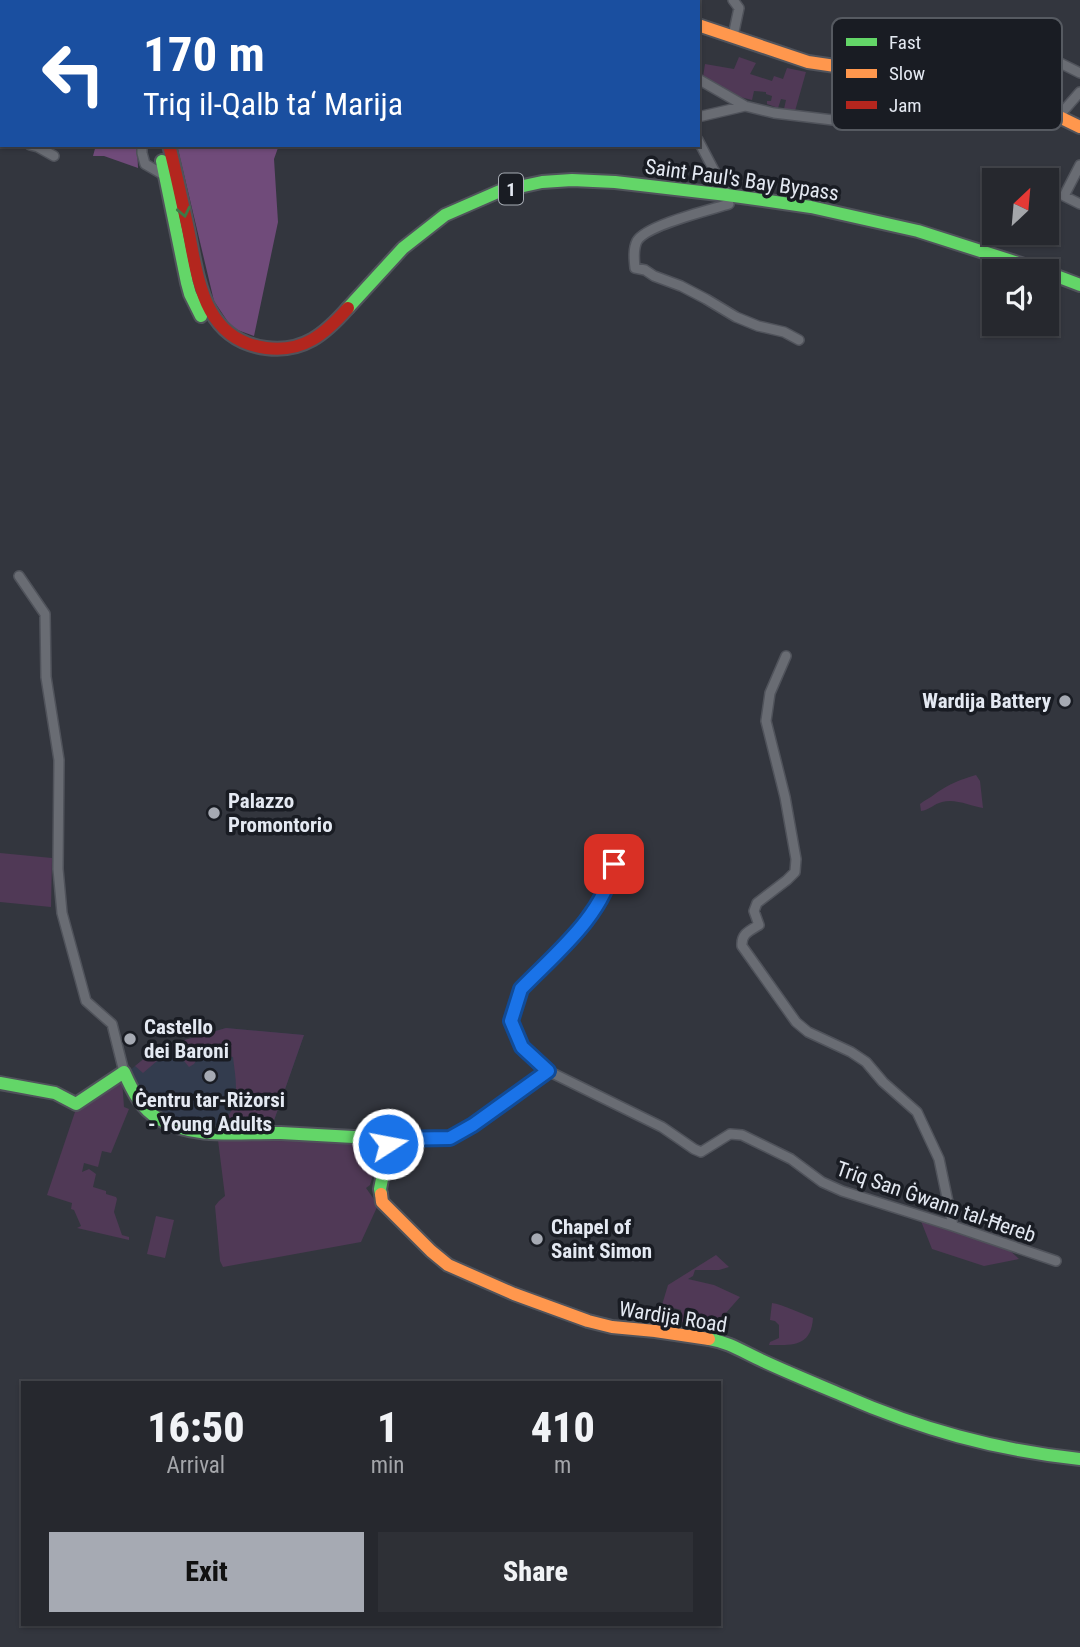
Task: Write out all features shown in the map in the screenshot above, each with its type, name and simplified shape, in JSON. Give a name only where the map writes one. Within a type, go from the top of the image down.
[{"type":"main road","points":[[700,26],[808,62],[832,66]]},
{"type":"main road","points":[[1062,118],[1080,127]]},
{"type":"main road","name":"Saint Paul's Bay Bypass","points":[[169,147],[199,284],[211,314],[240,341],[266,349],[306,345],[320,337],[403,248],[445,215],[500,191],[541,182],[615,182],[728,199],[880,230],[982,260]]},
{"type":"main road","name":"Saint Paul's Bay Bypass","points":[[160,151],[187,283],[202,319],[216,335],[235,348],[249,355],[265,358],[281,359],[310,352],[337,335],[406,257],[447,224],[497,202],[542,191],[596,190],[811,207],[886,223],[1006,259]]},
{"type":"main road","name":"Saint Paul's Bay Bypass","points":[[1059,277],[1080,285]]},
{"type":"main road","points":[[1059,287],[1080,294]]},
{"type":"main road","points":[[0,1083],[55,1093],[76,1104],[124,1072],[137,1100],[146,1110],[167,1123],[190,1130],[216,1134],[269,1133],[390,1139]]},
{"type":"main road","name":"Wardija Road","points":[[390,1139],[380,1189],[382,1202],[448,1265],[514,1294],[588,1321],[612,1327],[722,1341],[760,1360],[916,1425],[962,1439],[1050,1457],[1080,1459]]},
{"type":"street","points":[[733,0],[739,8],[733,36]]},
{"type":"street","points":[[1062,64],[1080,73]]},
{"type":"street","points":[[700,80],[744,106],[774,113],[832,120]]},
{"type":"street","points":[[1062,113],[1080,92]]},
{"type":"street","points":[[700,117],[744,106]]},
{"type":"street","points":[[700,144],[728,199],[641,236],[636,242],[633,256],[635,268],[681,286],[736,317],[784,332],[799,340]]},
{"type":"street","points":[[38,147],[54,156]]},
{"type":"street","points":[[142,149],[145,164],[166,176],[169,166],[168,147]]},
{"type":"street","points":[[142,149],[153,163],[159,163],[160,151]]},
{"type":"street","points":[[1080,165],[1064,196],[1080,204]]},
{"type":"street","points":[[19,576],[45,614],[46,677],[59,760],[58,857],[62,913],[86,1001],[112,1024],[124,1072]]},
{"type":"street","points":[[786,656],[770,694],[766,721],[785,797],[796,859],[795,872],[757,903],[754,911],[759,925],[745,934],[741,939],[742,946],[796,1022],[866,1062],[883,1082],[917,1112],[939,1159],[953,1226]]},
{"type":"street","points":[[390,1139],[450,1138],[473,1125],[548,1071],[522,1047],[511,1021],[521,989],[595,911],[608,886],[614,864]]},
{"type":"street","name":"Triq San Ġwann tal-Ħereb","points":[[548,1071],[662,1128],[701,1152],[730,1133],[742,1135],[790,1159],[822,1182],[842,1191],[1056,1261]]},
{"type":"shaded area","points":[[739,57],[756,63],[750,74],[772,81],[774,76],[783,79],[787,68],[806,72],[795,111],[784,109],[786,100],[781,99],[778,108],[767,104],[772,96],[766,92],[754,91],[752,100],[740,97],[703,77],[705,64],[734,69]]},
{"type":"shaded area","points":[[95,147],[137,147],[138,168],[104,156],[93,156]]},
{"type":"shaded area","points":[[177,147],[278,147],[274,159],[278,222],[254,336],[232,328],[214,301]]},
{"type":"shaded area","points":[[976,775],[980,781],[983,808],[947,801],[921,811],[920,804],[941,790]]},
{"type":"shaded area","points":[[0,853],[52,858],[51,907],[0,902]]},
{"type":"shaded area","name":"Ċentru tar-Riżorsi - Young Adults","points":[[226,1028],[304,1035],[271,1129],[201,1127],[172,1120],[156,1111],[140,1095],[129,1071],[157,1048]]},
{"type":"shaded area","points":[[226,1028],[304,1035],[271,1129],[228,1128],[227,1117],[236,1096],[233,1057],[204,1052],[193,1045],[200,1054],[189,1067],[171,1049],[143,1073],[135,1066],[157,1048]]},
{"type":"shaded area","points":[[122,1079],[124,1107],[129,1109],[111,1153],[102,1151],[98,1167],[84,1163],[82,1172],[89,1169],[96,1174],[93,1187],[116,1197],[114,1212],[122,1235],[129,1237],[129,1240],[77,1228],[81,1226],[71,1209],[72,1203],[47,1195],[77,1106]]},
{"type":"shaded area","points":[[281,1137],[380,1144],[370,1185],[366,1188],[378,1205],[361,1242],[223,1267],[220,1261],[215,1206],[225,1196],[218,1140]]},
{"type":"shaded area","points":[[156,1216],[174,1220],[165,1258],[147,1254]]},
{"type":"shaded area","points":[[921,1221],[1006,1247],[1019,1259],[984,1266],[932,1249]]},
{"type":"shaded area","points":[[716,1255],[729,1267],[719,1270],[695,1270],[693,1276],[688,1279],[714,1285],[740,1297],[725,1314],[720,1330],[682,1322],[681,1310],[662,1305],[668,1285]]},
{"type":"shaded area","points":[[772,1303],[813,1318],[812,1327],[805,1339],[793,1344],[769,1345],[779,1338],[779,1325],[770,1320]]},
{"type":"traffic: fast","points":[[162,161],[187,283],[201,316]]},
{"type":"traffic: fast","points":[[348,308],[403,248],[445,215],[500,191],[542,182],[615,182],[811,207],[918,231],[1006,259]]},
{"type":"traffic: fast","points":[[1059,277],[1080,285]]},
{"type":"traffic: fast","points":[[0,1083],[55,1093],[76,1104],[124,1072],[147,1110],[173,1126],[188,1130],[218,1134],[281,1133],[390,1139],[381,1194]]},
{"type":"traffic: fast","points":[[709,1339],[730,1345],[871,1407],[929,1428],[988,1444],[1080,1459]]},
{"type":"traffic: slow","points":[[700,26],[808,62],[832,66]]},
{"type":"traffic: slow","points":[[1062,118],[1080,127]]},
{"type":"traffic: slow","points":[[381,1194],[382,1202],[448,1265],[514,1294],[588,1321],[612,1327],[709,1339]]},
{"type":"traffic: jam","points":[[169,147],[200,286],[216,320],[229,333],[245,343],[266,348],[291,348],[322,333],[348,308]]},
{"type":"place","name":"Wardija Battery","points":[[1065,701]]},
{"type":"place","name":"Palazzo Promontorio","points":[[214,813]]},
{"type":"place","name":"Castello dei Baroni","points":[[130,1039]]},
{"type":"place","name":"Ċentru tar-Riżorsi - Young Adults","points":[[210,1076]]},
{"type":"place","name":"Chapel of Saint Simon","points":[[537,1239]]},
{"type":"route","points":[[388,1144],[390,1139],[450,1138],[473,1125],[548,1071],[522,1047],[511,1021],[521,989],[595,911],[608,886],[614,864]]}]
